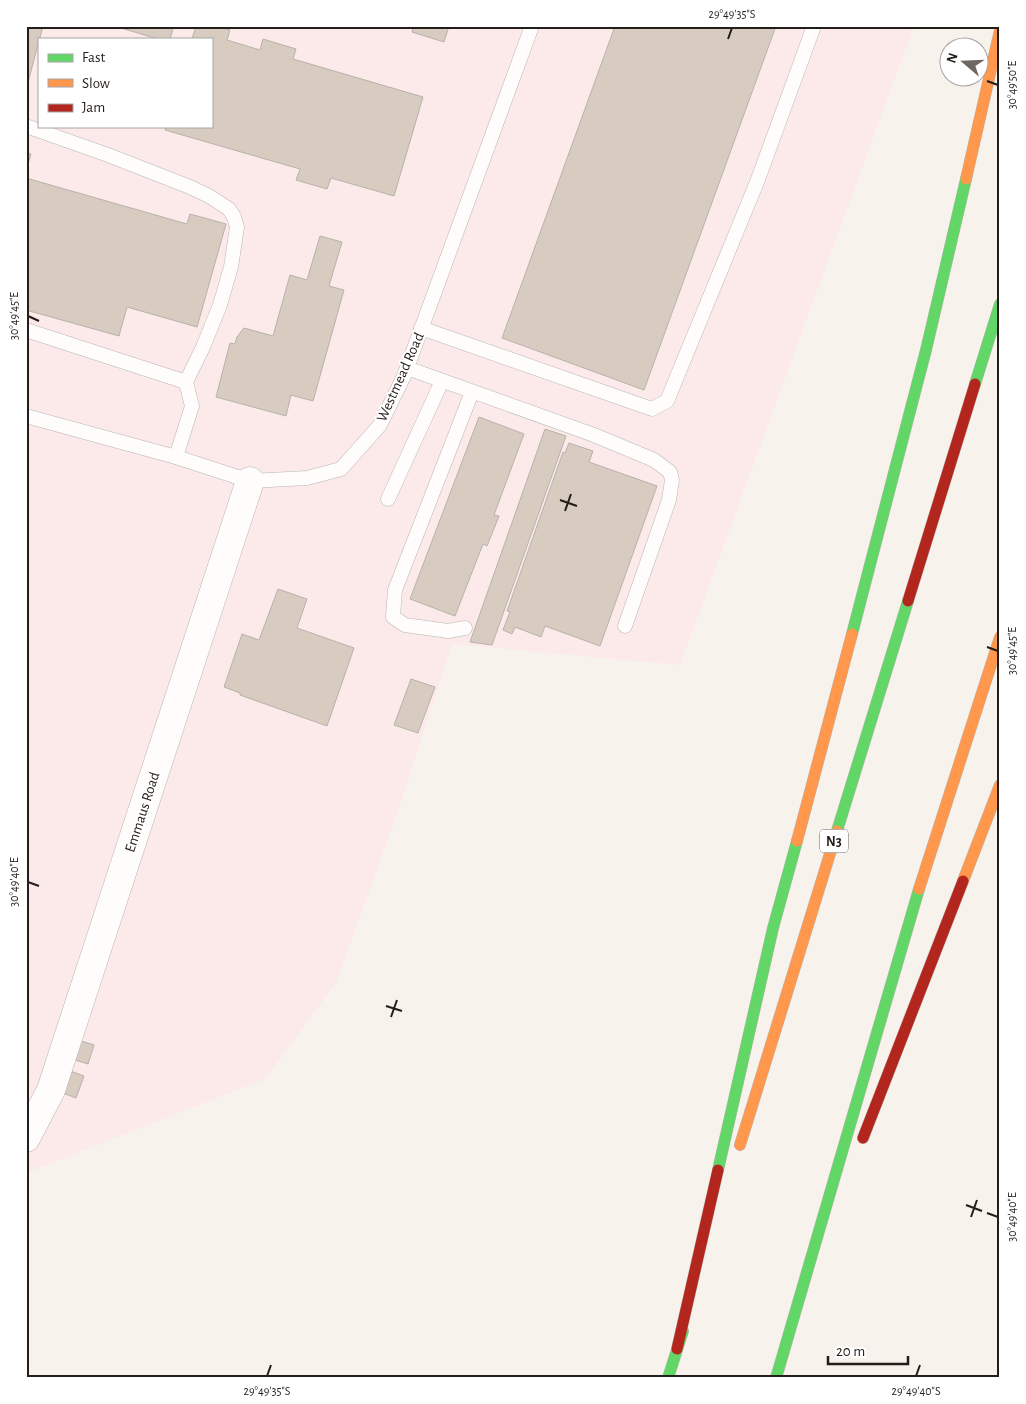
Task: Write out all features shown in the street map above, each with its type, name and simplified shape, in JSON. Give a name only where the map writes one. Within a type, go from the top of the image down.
[{"type":"highway","points":[[677,1350],[773,928],[924,360],[1000,30]]},
{"type":"highway","name":"N3","points":[[736,1160],[1000,304]]},
{"type":"highway","points":[[778,1378],[916,901],[1000,637]]},
{"type":"highway","points":[[858,1152],[1000,785]]},
{"type":"highway","points":[[668,1378],[721,1207]]},
{"type":"highway","points":[[778,1378],[832,1227]]},
{"type":"street","name":"Emmaus Road","points":[[26,1138],[51,1090],[250,482]]},
{"type":"lane","name":"Westmead Road","points":[[26,416],[176,457],[250,482],[307,478],[341,469],[380,425],[407,368],[532,26]]},
{"type":"lane","points":[[421,328],[652,409],[666,401],[757,182],[814,26]]},
{"type":"lane","points":[[26,126],[190,187],[229,209],[237,227],[231,268],[220,305],[186,382],[192,406],[176,457]]},
{"type":"lane","points":[[26,330],[186,382]]},
{"type":"lane","points":[[407,368],[594,435],[654,460],[670,472],[672,480],[669,500],[625,626]]},
{"type":"lane","points":[[388,499],[442,381]]},
{"type":"lane","points":[[464,628],[448,631],[405,625],[393,617],[395,590],[472,392]]},
{"type":"shaded area","points":[[26,26],[914,26],[680,665],[452,644],[398,811],[336,983],[265,1079],[26,1173]]},
{"type":"building","points":[[26,26],[43,26],[40,38],[38,38],[38,45],[26,86]]},
{"type":"building","points":[[114,26],[174,26],[170,38],[155,38]]},
{"type":"building","points":[[196,26],[216,26],[230,30],[227,40],[260,50],[263,39],[296,49],[293,59],[423,97],[394,196],[331,178],[327,189],[296,180],[300,169],[165,130],[166,128],[212,128],[212,38],[192,38]]},
{"type":"building","points":[[414,26],[449,26],[444,42],[412,32]]},
{"type":"building","points":[[615,26],[776,26],[644,390],[502,338]]},
{"type":"building","points":[[26,153],[31,154],[26,171]]},
{"type":"building","points":[[26,178],[187,224],[190,214],[226,224],[197,327],[127,307],[119,336],[26,310]]},
{"type":"building","points":[[320,236],[342,242],[329,286],[344,290],[313,401],[291,395],[286,416],[216,397],[230,343],[235,344],[237,337],[244,328],[273,336],[290,275],[307,280]]},
{"type":"building","points":[[479,417],[524,434],[494,515],[499,516],[487,546],[483,544],[455,616],[410,599]]},
{"type":"building","points":[[545,429],[566,436],[492,645],[470,642]]},
{"type":"building","points":[[569,443],[593,451],[589,462],[657,486],[600,646],[545,626],[541,637],[515,627],[512,634],[503,630],[510,612],[507,611],[563,452],[565,453]]},
{"type":"building","points":[[278,589],[307,599],[297,628],[354,648],[327,726],[240,695],[240,693],[224,687],[242,634],[259,640]]},
{"type":"building","points":[[411,679],[435,687],[418,733],[394,725]]},
{"type":"building","points":[[75,1039],[94,1045],[88,1064],[69,1058]]},
{"type":"building","points":[[65,1069],[84,1076],[76,1098],[57,1091]]},
{"type":"traffic: fast","points":[[852,634],[926,350],[966,179]]},
{"type":"traffic: fast","points":[[975,384],[1000,304]]},
{"type":"traffic: fast","points":[[837,831],[908,601]]},
{"type":"traffic: fast","points":[[718,1170],[773,928],[797,841]]},
{"type":"traffic: fast","points":[[776,1378],[919,889]]},
{"type":"traffic: fast","points":[[668,1378],[683,1331]]},
{"type":"traffic: slow","points":[[966,179],[1000,30]]},
{"type":"traffic: slow","points":[[797,841],[852,634]]},
{"type":"traffic: slow","points":[[919,889],[1000,637]]},
{"type":"traffic: slow","points":[[963,881],[1000,785]]},
{"type":"traffic: slow","points":[[740,1145],[837,831]]},
{"type":"traffic: jam","points":[[908,601],[975,384]]},
{"type":"traffic: jam","points":[[863,1138],[963,881]]},
{"type":"traffic: jam","points":[[677,1349],[718,1170]]}]
